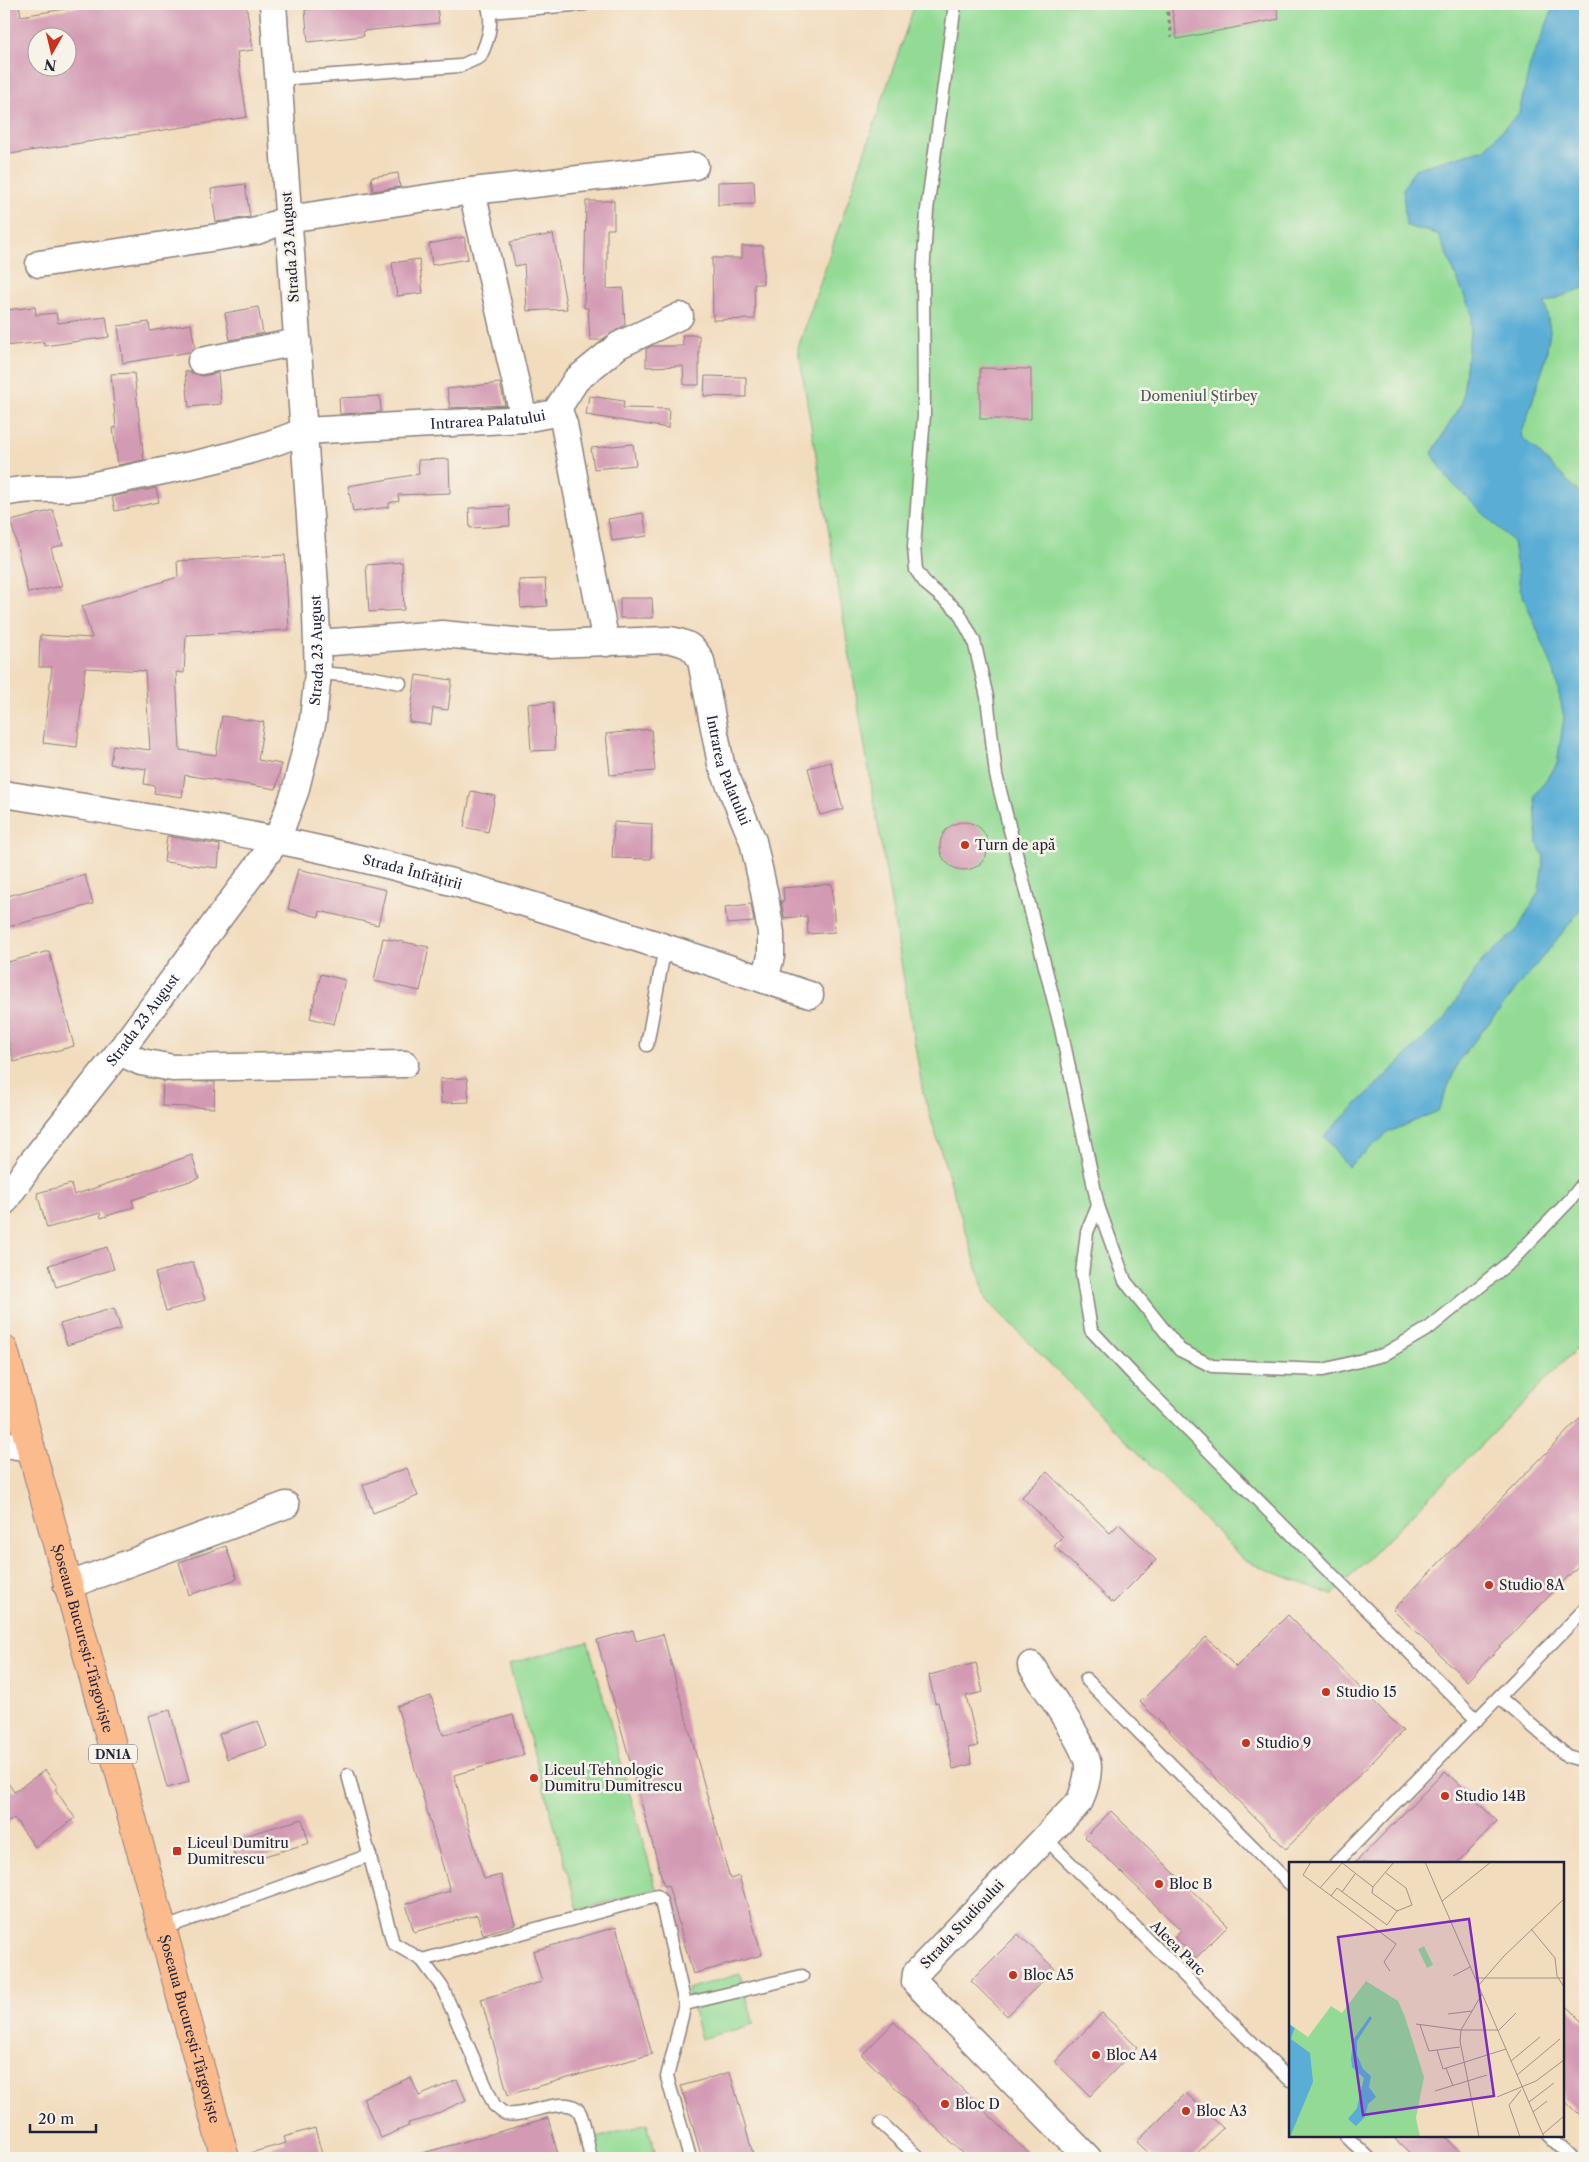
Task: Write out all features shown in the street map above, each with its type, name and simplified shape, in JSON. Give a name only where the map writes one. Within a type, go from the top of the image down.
[{"type":"main road","name":"Șoseaua București-Târgoviște","points":[[4,1350],[16,1446],[67,1586],[225,2158]]},
{"type":"street","name":"Strada 23 August","points":[[4,1202],[31,1163],[119,1052],[277,840],[287,817],[304,761],[313,720],[318,673],[318,643],[298,342],[272,4]]},
{"type":"street","points":[[40,264],[257,231],[288,219],[472,191],[695,166]]},
{"type":"street","points":[[472,191],[524,419]]},
{"type":"street","points":[[555,413],[576,380],[619,345],[680,316]]},
{"type":"street","points":[[201,361],[298,342]]},
{"type":"street","name":"Intrarea Palatului","points":[[304,431],[524,419],[555,413],[561,416],[606,643]]},
{"type":"street","points":[[4,493],[23,488],[70,489],[95,486],[212,461],[282,441],[304,431]]},
{"type":"street","name":"Intrarea Palatului","points":[[318,643],[442,634],[547,644],[670,640],[685,642],[696,650],[701,661],[721,764],[753,842],[764,891],[771,932],[771,956],[765,980]]},
{"type":"street","name":"Strada Înfrățirii","points":[[4,794],[277,840],[517,900],[665,946],[810,995]]},
{"type":"street","points":[[119,1052],[141,1062],[173,1068],[405,1064]]},
{"type":"street","points":[[4,1171],[31,1163]]},
{"type":"street","points":[[67,1586],[286,1505]]},
{"type":"street","name":"Strada Studioului","points":[[1031,1665],[1083,1748],[1088,1765],[1087,1784],[1080,1801],[916,1973],[915,1982],[1088,2158]]},
{"type":"lane","points":[[278,79],[460,66],[480,57],[488,41],[488,8],[585,4]]},
{"type":"lane","points":[[955,4],[927,210],[923,276],[924,415],[914,547],[916,570],[926,584],[958,610],[974,642],[987,697],[996,776],[1061,1029],[1098,1206],[1125,1282],[1180,1350],[1212,1366],[1323,1370],[1383,1355],[1429,1328],[1511,1261],[1571,1199],[1585,1181]]},
{"type":"lane","points":[[318,673],[369,677],[400,683]]},
{"type":"lane","points":[[647,1045],[665,946]]},
{"type":"lane","points":[[1098,1206],[1087,1232],[1082,1274],[1092,1330],[1140,1382],[1477,1720]]},
{"type":"lane","points":[[1337,1862],[1585,1609]]},
{"type":"lane","points":[[1086,1679],[1289,1883]]},
{"type":"lane","points":[[1499,1698],[1567,1756],[1585,1761]]},
{"type":"lane","points":[[348,1776],[393,1943],[422,1960],[442,1987],[494,2105],[505,2114],[518,2115],[561,2104],[572,2105],[579,2112],[591,2158]]},
{"type":"lane","name":"Aleea Parc","points":[[1044,1837],[1289,2079]]},
{"type":"lane","points":[[162,1929],[370,1856]]},
{"type":"lane","points":[[422,1960],[657,1896],[660,1901],[685,2004],[667,2077],[690,2158]]},
{"type":"lane","points":[[685,2004],[802,1976]]},
{"type":"lane","points":[[881,2123],[919,2158]]},
{"type":"lane","points":[[1347,2137],[1369,2158]]},
{"type":"lane","points":[[1550,2137],[1572,2158]]},
{"type":"path","points":[[1166,4],[1172,37]]},
{"type":"path","points":[[1581,4],[1585,8]]},
{"type":"green space","name":"Domeniul Știrbey","points":[[915,4],[1585,4],[1585,1340],[1332,1595],[1245,1561],[987,1300],[923,1093],[798,348]]},
{"type":"green space","points":[[588,1642],[656,1889],[578,1910],[509,1664]]},
{"type":"green space","points":[[740,1974],[754,2024],[701,2039],[687,1989]]},
{"type":"green space","points":[[647,2124],[657,2158],[595,2158],[589,2140]]},
{"type":"water","points":[[1555,4],[1585,4],[1585,284],[1583,288],[1545,303],[1550,331],[1545,362],[1521,436],[1585,498],[1585,890],[1583,907],[1459,1060],[1438,1111],[1389,1132],[1348,1167],[1324,1136],[1444,1019],[1482,961],[1518,929],[1539,891],[1544,856],[1537,843],[1535,795],[1557,764],[1564,717],[1554,671],[1520,588],[1513,542],[1447,478],[1432,453],[1462,403],[1472,314],[1438,234],[1406,226],[1403,189],[1415,169],[1484,149],[1519,113],[1530,65]]},
{"type":"building","points":[[4,4],[19,4],[21,16],[97,4],[246,4],[253,50],[237,52],[247,117],[4,155]]},
{"type":"building","points":[[322,4],[437,4],[439,23],[363,31],[364,36],[308,42],[305,10],[323,8]]},
{"type":"building","points":[[1171,4],[1276,4],[1279,19],[1177,39]]},
{"type":"building","points":[[398,173],[400,187],[373,191],[371,177]]},
{"type":"building","points":[[754,181],[755,204],[718,205],[718,182]]},
{"type":"building","points":[[245,184],[250,217],[216,222],[211,189]]},
{"type":"building","points":[[586,201],[614,201],[614,229],[607,229],[607,289],[623,288],[625,325],[601,340],[590,340],[588,308],[584,308]]},
{"type":"building","points":[[553,234],[567,309],[527,311],[524,264],[515,266],[510,242]]},
{"type":"building","points":[[464,237],[468,259],[432,265],[429,244]]},
{"type":"building","points":[[742,246],[763,246],[763,284],[754,284],[755,319],[713,320],[712,258],[742,258]]},
{"type":"building","points":[[419,259],[423,293],[397,296],[392,263]]},
{"type":"building","points":[[35,307],[36,315],[56,313],[58,323],[106,317],[109,337],[44,346],[44,342],[4,346],[4,310]]},
{"type":"building","points":[[258,307],[263,333],[230,340],[225,313]]},
{"type":"building","points":[[149,322],[150,331],[191,324],[195,348],[190,352],[123,363],[118,326]]},
{"type":"building","points":[[682,335],[699,335],[699,385],[684,385],[683,366],[646,367],[646,349],[651,346],[683,346]]},
{"type":"building","points":[[980,368],[1031,369],[1031,419],[980,419]]},
{"type":"building","points":[[185,371],[203,376],[218,373],[221,404],[189,407]]},
{"type":"building","points":[[134,373],[144,460],[118,465],[113,428],[116,428],[111,374]]},
{"type":"building","points":[[705,376],[746,377],[746,397],[704,396]]},
{"type":"building","points":[[500,383],[505,405],[450,408],[447,389]]},
{"type":"building","points":[[380,396],[381,412],[340,414],[339,398]]},
{"type":"building","points":[[589,396],[624,401],[623,408],[669,409],[668,428],[586,415]]},
{"type":"building","points":[[633,444],[636,465],[594,469],[591,448]]},
{"type":"building","points":[[449,459],[450,493],[398,495],[399,501],[389,503],[389,507],[353,512],[348,486],[419,474],[418,460]]},
{"type":"building","points":[[156,488],[159,502],[115,511],[112,497]]},
{"type":"building","points":[[509,506],[510,526],[470,528],[469,508]]},
{"type":"building","points":[[53,510],[63,545],[51,548],[62,586],[28,593],[11,521]]},
{"type":"building","points":[[643,513],[647,536],[612,541],[608,519]]},
{"type":"building","points":[[285,555],[289,630],[186,635],[184,673],[176,672],[180,750],[216,755],[222,716],[264,722],[258,760],[281,764],[276,789],[185,775],[182,797],[154,793],[155,786],[144,784],[146,769],[110,764],[113,745],[150,750],[145,671],[85,668],[77,747],[43,743],[52,667],[39,667],[40,635],[92,638],[82,606],[178,577],[177,561]]},
{"type":"building","points":[[402,562],[404,610],[369,612],[366,565]]},
{"type":"building","points":[[545,579],[547,606],[521,608],[519,580]]},
{"type":"building","points":[[620,598],[652,598],[653,618],[620,618]]},
{"type":"building","points":[[416,675],[452,680],[448,710],[433,708],[431,725],[409,722]]},
{"type":"building","points":[[553,702],[555,750],[531,751],[528,704]]},
{"type":"building","points":[[651,729],[655,771],[610,775],[606,734]]},
{"type":"building","points":[[831,762],[843,809],[820,815],[808,768]]},
{"type":"building","points":[[471,791],[495,796],[488,832],[464,827]]},
{"type":"building","points":[[614,822],[652,824],[651,859],[612,858]]},
{"type":"building","name":"Turn de apă","points":[[959,822],[969,822],[981,829],[988,841],[988,851],[981,863],[969,870],[959,870],[951,866],[944,859],[940,851],[940,841],[944,833],[951,826]]},
{"type":"building","points":[[167,836],[220,845],[218,868],[164,862]]},
{"type":"building","points":[[298,869],[386,890],[378,925],[320,911],[319,917],[288,909]]},
{"type":"building","points":[[85,875],[93,904],[4,928],[4,897]]},
{"type":"building","points":[[832,884],[835,932],[808,934],[807,916],[784,918],[781,901],[784,901],[783,888]]},
{"type":"building","points":[[751,904],[754,922],[727,924],[725,907]]},
{"type":"building","points":[[383,938],[429,947],[420,991],[374,981]]},
{"type":"building","points":[[49,951],[74,1046],[14,1062],[4,1024],[4,963]]},
{"type":"building","points":[[321,974],[345,980],[334,1024],[310,1018]]},
{"type":"building","points":[[467,1078],[469,1102],[441,1103],[440,1079]]},
{"type":"building","points":[[163,1081],[215,1082],[214,1108],[162,1106]]},
{"type":"building","points":[[192,1155],[199,1178],[132,1200],[134,1207],[101,1218],[100,1213],[47,1228],[37,1193],[71,1184],[74,1195]]},
{"type":"building","points":[[107,1247],[114,1269],[56,1287],[49,1265]]},
{"type":"building","points":[[193,1262],[205,1300],[166,1311],[155,1273]]},
{"type":"building","points":[[114,1308],[121,1329],[67,1345],[60,1324]]},
{"type":"building","name":"Studio 8A","points":[[1585,1413],[1585,1559],[1467,1681],[1393,1610]]},
{"type":"building","points":[[407,1468],[418,1496],[373,1513],[363,1485]]},
{"type":"building","points":[[1047,1472],[1110,1533],[1119,1524],[1156,1560],[1113,1603],[1054,1546],[1063,1537],[1022,1497]]},
{"type":"building","points":[[226,1546],[237,1579],[189,1595],[179,1562]]},
{"type":"building","name":"Studio 9","points":[[1288,1615],[1403,1731],[1286,1849],[1140,1702],[1206,1637],[1236,1667]]},
{"type":"building","points":[[633,1630],[636,1641],[663,1634],[730,1879],[739,1876],[762,1955],[693,1974],[668,1885],[664,1886],[597,1640]]},
{"type":"building","points":[[976,1663],[983,1692],[966,1696],[978,1746],[969,1748],[972,1764],[953,1769],[938,1702],[935,1703],[929,1675]]},
{"type":"building","points":[[431,1696],[443,1735],[513,1715],[524,1755],[454,1775],[484,1879],[501,1875],[515,1925],[483,1934],[477,1915],[414,1932],[406,1904],[450,1891],[397,1706]]},
{"type":"building","points":[[170,1710],[189,1782],[167,1788],[148,1716]]},
{"type":"building","points":[[258,1721],[267,1746],[227,1759],[219,1734]]},
{"type":"building","points":[[45,1770],[58,1787],[55,1789],[75,1818],[35,1847],[14,1818],[4,1825],[4,1777],[14,1792]]},
{"type":"building","name":"Studio 14B","points":[[1445,1771],[1497,1821],[1458,1862],[1356,1862]]},
{"type":"building","name":"Bloc B","points":[[1111,1811],[1228,1926],[1196,1958],[1174,1937],[1181,1930],[1085,1837]]},
{"type":"building","points":[[302,1819],[309,1843],[237,1864],[230,1840]]},
{"type":"building","points":[[616,1927],[652,2054],[508,2095],[481,1999],[542,1982],[533,1951]]},
{"type":"building","name":"Bloc A5","points":[[1018,1934],[1055,1969],[1007,2016],[971,1981]]},
{"type":"building","points":[[1564,2003],[1585,2024],[1585,2120],[1564,2099]]},
{"type":"building","name":"Bloc A4","points":[[1102,2013],[1137,2047],[1090,2096],[1055,2062]]},
{"type":"building","name":"Bloc D","points":[[894,2022],[1034,2158],[967,2158],[862,2055]]},
{"type":"building","points":[[730,2072],[754,2158],[702,2158],[681,2086]]},
{"type":"building","points":[[411,2077],[419,2096],[457,2080],[466,2100],[427,2118],[408,2123],[409,2126],[381,2138],[363,2098]]},
{"type":"building","name":"Bloc A3","points":[[1186,2093],[1223,2128],[1192,2158],[1154,2158],[1137,2142]]},
{"type":"building","points":[[548,2118],[559,2158],[424,2158],[423,2153]]},
{"type":"building","points":[[315,2128],[323,2158],[251,2158],[250,2153],[286,2143],[284,2137]]},
{"type":"building","points":[[1393,2137],[1445,2137],[1467,2158],[1415,2158]]},
{"type":"place","name":"Turn de apă","points":[[965,845]]},
{"type":"place","name":"Studio 8A","points":[[1489,1585]]},
{"type":"place","name":"Studio 15","points":[[1326,1692]]},
{"type":"place","name":"Studio 9","points":[[1246,1743]]},
{"type":"place","name":"Liceul Tehnologic Dumitru Dumitrescu","points":[[534,1778]]},
{"type":"place","name":"Studio 14B","points":[[1445,1796]]},
{"type":"place","name":"Liceul Dumitru Dumitrescu","points":[[177,1851]]},
{"type":"place","name":"Bloc B","points":[[1159,1884]]},
{"type":"place","name":"Bloc A5","points":[[1013,1975]]},
{"type":"place","name":"Bloc A4","points":[[1096,2055]]},
{"type":"place","name":"Bloc D","points":[[945,2104]]},
{"type":"place","name":"Bloc A3","points":[[1186,2111]]}]
